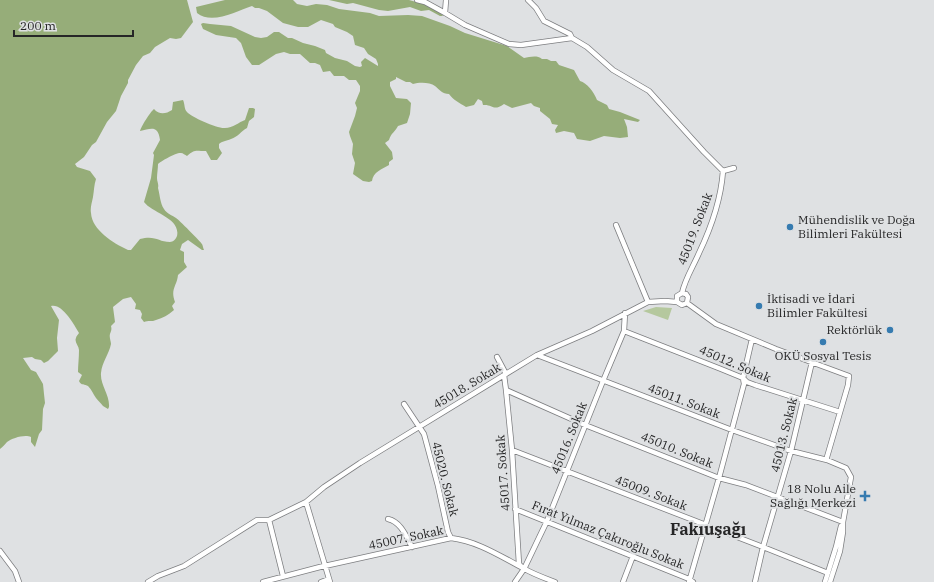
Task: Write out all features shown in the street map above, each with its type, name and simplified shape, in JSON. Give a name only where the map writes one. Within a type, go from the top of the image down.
[{"type":"street","points":[[417,0],[425,2],[465,25],[509,44],[521,45],[572,38]]},
{"type":"street","points":[[445,13],[446,0]]},
{"type":"street","points":[[528,0],[536,8],[544,21],[570,34],[572,38],[587,47],[613,70],[649,91],[723,171],[734,168]]},
{"type":"street","name":"45019. Sokak","points":[[682,293],[684,283],[699,253],[714,216],[722,187],[723,171]]},
{"type":"street","points":[[616,225],[648,302]]},
{"type":"street","points":[[682,293],[686,294],[688,297],[687,303],[682,305],[677,302],[677,296],[682,293]]},
{"type":"street","name":"45018. Sokak","points":[[148,582],[158,576],[184,566],[257,520],[269,520],[306,502],[324,487],[354,467],[537,355],[592,331],[648,302],[677,302]]},
{"type":"street","points":[[687,303],[716,324],[849,376],[848,385],[826,460]]},
{"type":"street","name":"45016. Sokak","points":[[515,582],[524,569],[547,521],[585,424],[624,331],[625,313]]},
{"type":"street","name":"45012. Sokak","points":[[624,331],[743,378],[747,382],[840,412]]},
{"type":"street","points":[[691,581],[744,384],[743,378],[752,339]]},
{"type":"street","name":"45011. Sokak","points":[[537,355],[732,430],[791,451],[826,460],[846,468],[851,476],[842,522]]},
{"type":"street","points":[[497,357],[505,375]]},
{"type":"street","name":"45013. Sokak","points":[[755,582],[763,546],[791,451],[812,362]]},
{"type":"street","name":"45017. Sokak","points":[[505,375],[512,450],[519,564],[524,569]]},
{"type":"street","name":"45010. Sokak","points":[[506,390],[585,424],[719,478],[746,485],[842,522]]},
{"type":"street","name":"45020. Sokak","points":[[404,404],[424,434],[438,486],[448,532],[451,538]]},
{"type":"street","name":"45009. Sokak","points":[[512,450],[763,546],[828,573]]},
{"type":"street","points":[[306,502],[329,580],[321,582]]},
{"type":"street","name":"Fırat Yılmaz Çakıroğlu Sokak","points":[[515,509],[691,581]]},
{"type":"street","points":[[388,518],[394,520],[400,526],[412,547]]},
{"type":"street","points":[[269,520],[283,576]]},
{"type":"street","points":[[826,582],[842,522]]},
{"type":"street","points":[[830,582],[840,551],[843,532],[842,522]]},
{"type":"street","name":"45007. Sokak","points":[[263,582],[325,566],[451,538],[464,540],[554,582]]},
{"type":"street","points":[[0,551],[15,571],[20,582]]},
{"type":"street","points":[[623,582],[633,556]]},
{"type":"green space","points":[[0,0],[187,0],[193,22],[181,38],[170,38],[155,47],[150,53],[143,56],[128,80],[116,111],[107,122],[96,142],[92,145],[84,157],[75,164],[77,167],[90,171],[96,179],[91,209],[92,219],[95,225],[110,240],[128,250],[131,250],[140,239],[153,238],[170,242],[177,236],[175,225],[165,216],[144,202],[151,178],[153,153],[160,140],[159,135],[153,129],[140,131],[152,111],[154,109],[160,113],[167,112],[172,110],[173,102],[183,100],[185,109],[189,114],[211,125],[228,128],[245,120],[249,108],[255,109],[254,117],[249,121],[247,128],[236,137],[219,144],[219,148],[222,153],[217,160],[211,160],[206,151],[194,151],[187,156],[182,153],[176,154],[158,164],[158,188],[163,207],[167,212],[178,219],[198,239],[204,250],[188,240],[182,244],[180,250],[184,252],[184,262],[187,267],[178,275],[173,291],[175,302],[172,306],[174,310],[168,315],[154,321],[144,322],[141,318],[142,314],[140,310],[135,309],[136,304],[131,297],[123,299],[113,307],[115,322],[111,326],[111,344],[101,373],[102,382],[109,403],[108,409],[103,406],[88,386],[80,383],[79,381],[82,375],[78,372],[79,350],[76,342],[76,337],[79,333],[63,311],[55,306],[51,306],[59,320],[57,338],[58,351],[44,363],[41,360],[32,357],[23,358],[31,370],[36,372],[43,384],[45,403],[43,409],[42,430],[39,434],[35,447],[31,442],[31,437],[25,436],[15,438],[7,442],[0,449]]},
{"type":"green space","points":[[225,0],[293,0],[297,4],[307,6],[316,4],[327,5],[339,9],[370,13],[379,16],[422,16],[465,33],[507,46],[524,58],[536,57],[556,61],[559,65],[574,70],[580,81],[590,88],[597,100],[607,105],[609,109],[640,120],[638,122],[624,119],[628,137],[620,138],[604,136],[590,141],[577,139],[574,133],[564,131],[556,133],[555,130],[558,125],[552,124],[550,119],[540,111],[540,108],[531,103],[512,108],[504,104],[495,108],[483,105],[482,101],[478,99],[474,105],[466,107],[449,94],[443,93],[433,85],[424,83],[413,84],[396,77],[396,79],[390,82],[390,86],[396,98],[407,99],[411,103],[410,114],[407,123],[398,126],[389,140],[385,143],[392,152],[393,159],[389,162],[389,165],[376,173],[372,181],[363,181],[353,174],[355,163],[352,154],[353,144],[349,132],[357,108],[355,103],[360,91],[360,86],[356,80],[349,80],[344,76],[334,76],[330,71],[323,72],[320,65],[310,63],[300,54],[290,54],[284,52],[276,54],[259,65],[252,65],[246,57],[241,43],[236,38],[216,35],[203,29],[201,24],[231,26],[255,37],[261,38],[267,37],[274,32],[279,32],[288,38],[292,38],[325,50],[326,53],[335,58],[347,61],[360,67],[362,66],[361,62],[365,58],[378,66],[376,59],[368,54],[364,48],[355,45],[353,36],[335,27],[333,24],[321,20],[308,27],[298,27],[283,23],[267,11],[252,6],[232,14],[210,18],[197,13],[196,7]]},
{"type":"green space","points":[[329,0],[409,0],[427,5],[439,11],[443,16],[429,10],[421,11],[410,7],[388,11],[353,3],[347,4]]},
{"type":"green space","points":[[656,307],[672,308],[668,320],[643,311]]},
{"type":"place","name":"Mühendislik ve Doğa Bilimleri Fakültesi","points":[[790,227]]},
{"type":"place","name":"İktisadi ve İdari Bilimler Fakültesi","points":[[759,306]]},
{"type":"place","name":"Rektörlük","points":[[890,330]]},
{"type":"place","name":"OKÜ Sosyal Tesis","points":[[823,342]]},
{"type":"place","name":"18 Nolu Aile Sağlığı Merkezi","points":[[865,496]]},
{"type":"district","name":"Fakıuşağı","points":[[708,529]]}]
